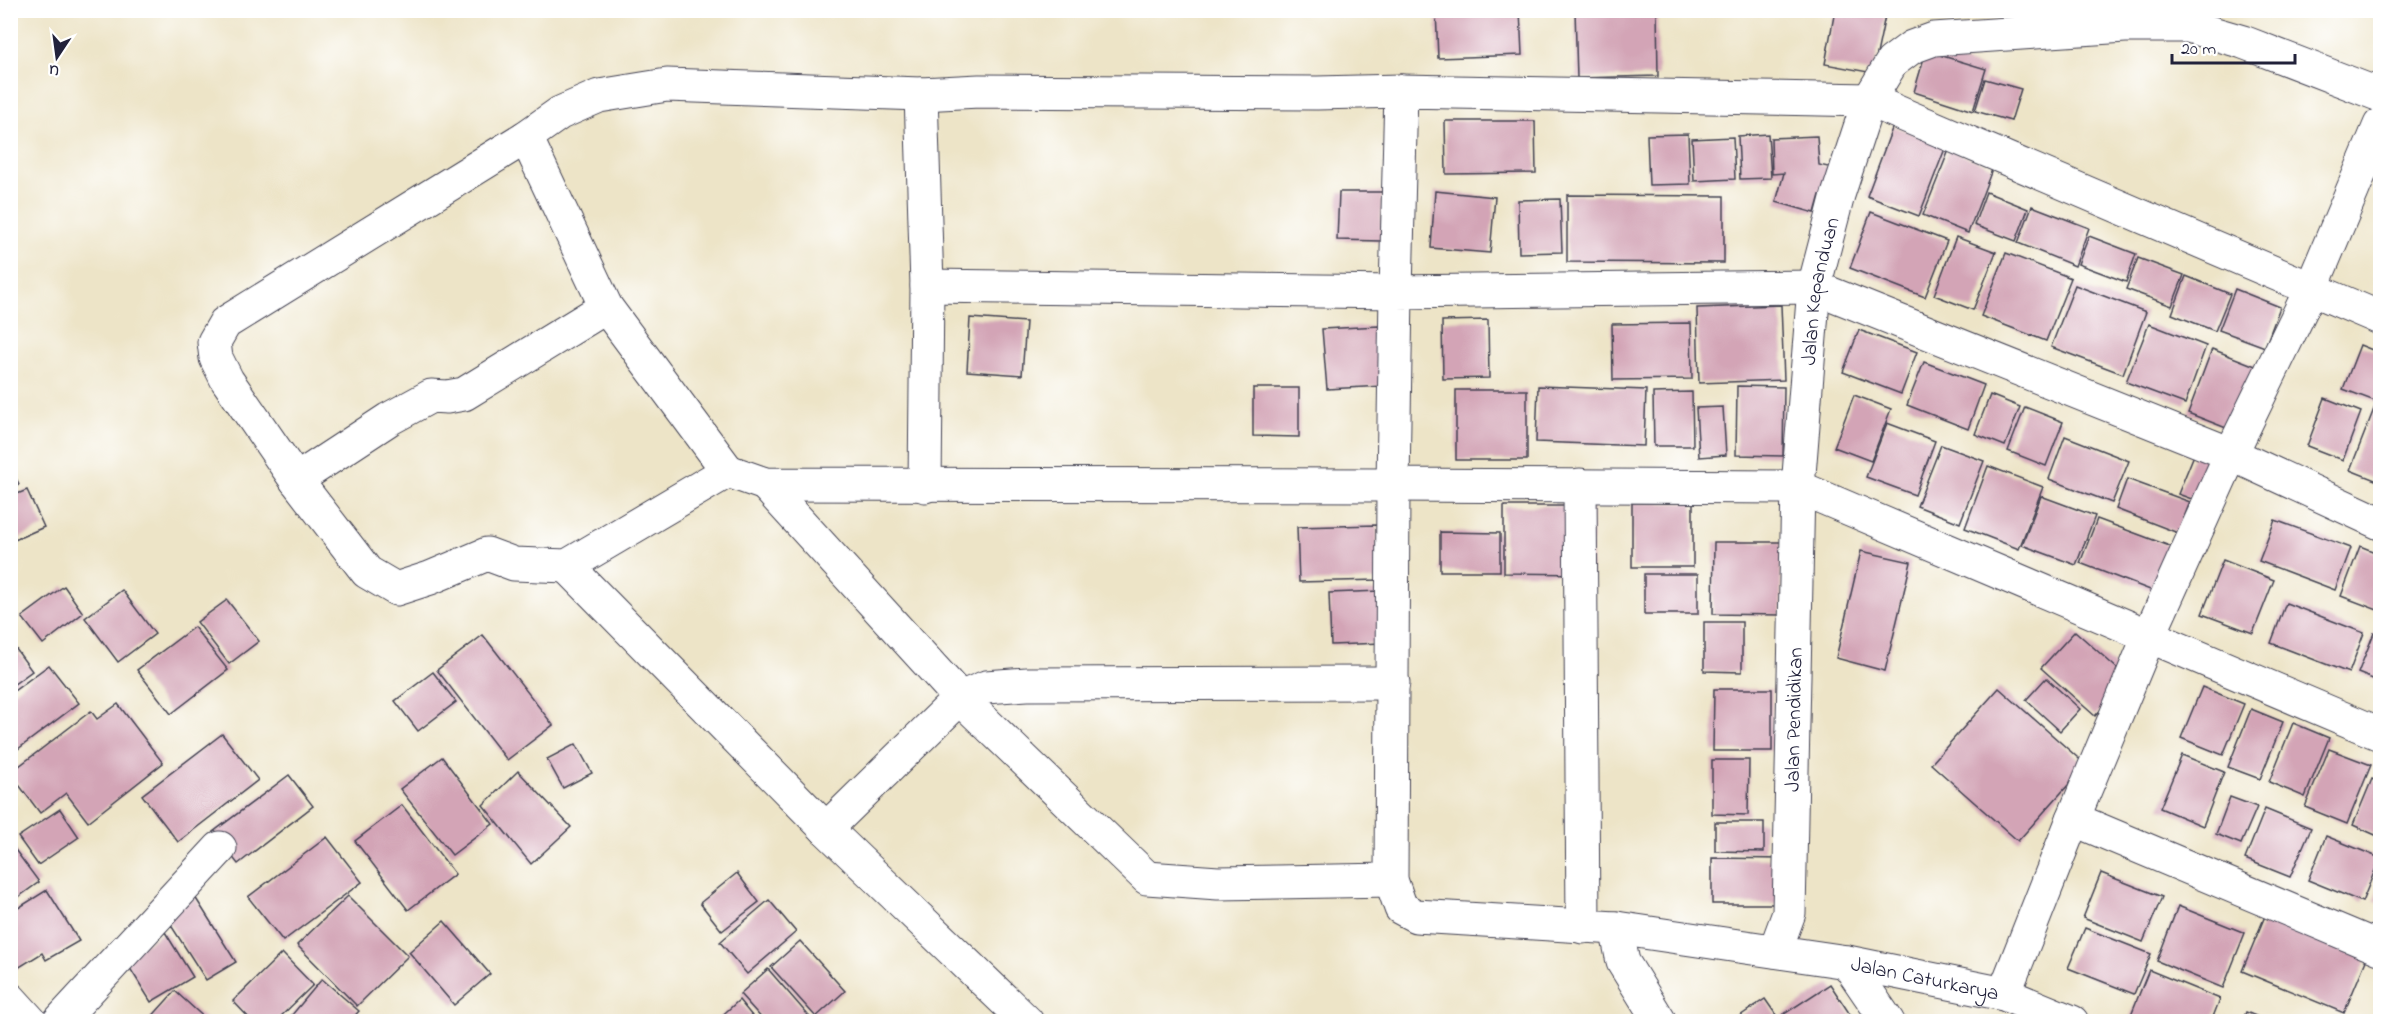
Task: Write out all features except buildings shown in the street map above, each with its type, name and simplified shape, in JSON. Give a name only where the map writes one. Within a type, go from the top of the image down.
[{"type":"street","name":"Jalan Kepanduan","points":[[1797,487],[1814,287],[1838,195],[1869,100],[1892,62],[1912,47],[1934,39],[2125,26],[2188,26],[2243,42],[2380,95]]},
{"type":"street","points":[[728,471],[567,566],[514,564],[487,554],[430,578],[396,589],[367,572],[296,480],[227,380],[216,358],[214,342],[225,323],[526,137],[560,113],[599,96],[667,85],[921,94],[979,91],[1317,93],[1401,91],[1869,100],[2380,318]]},
{"type":"street","points":[[765,484],[960,698],[1147,878],[1218,884],[1391,880],[1393,485],[1401,91]]},
{"type":"street","points":[[921,94],[927,286],[925,486]]},
{"type":"street","points":[[2004,994],[2149,636],[2231,454],[2311,289],[2380,125]]},
{"type":"street","points":[[526,137],[606,307],[728,471],[765,484],[1797,487],[2380,734]]},
{"type":"street","points":[[927,286],[1396,292],[1814,287],[2231,454],[2380,523]]},
{"type":"street","points":[[296,480],[389,419],[430,396],[447,397],[464,394],[606,307]]},
{"type":"street","points":[[1580,485],[1583,927]]},
{"type":"street","name":"Jalan Pendidikan","points":[[1775,951],[1789,913],[1797,487]]},
{"type":"street","points":[[567,566],[826,830],[1027,1022]]},
{"type":"street","points":[[826,830],[960,698],[986,687],[1037,684],[1393,683]]},
{"type":"street","points":[[2073,819],[2380,948]]},
{"type":"street","points":[[59,1022],[220,848]]},
{"type":"street","name":"Jalan Caturkarya","points":[[1391,880],[1401,908],[1416,916],[1616,928],[1847,962],[2004,994],[2072,1022]]},
{"type":"street","points":[[1616,928],[1623,962],[1660,1022]]},
{"type":"street","points":[[1847,962],[1888,1022]]},
{"type":"street","points":[[10,999],[31,1022]]}]
